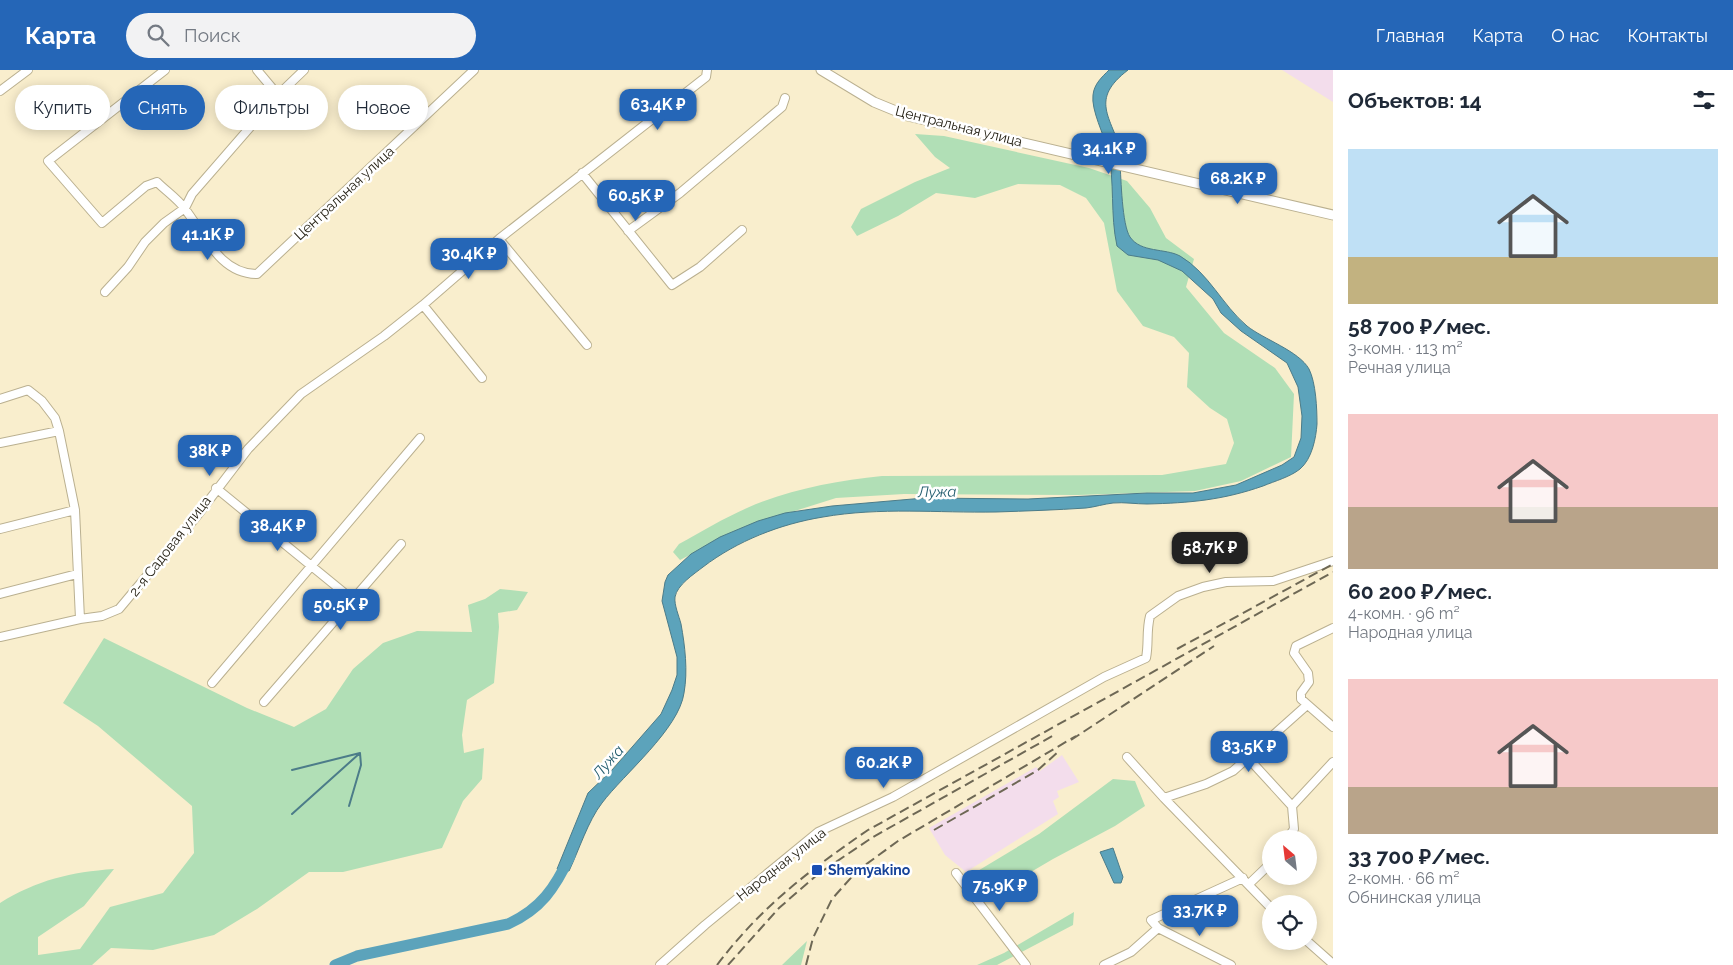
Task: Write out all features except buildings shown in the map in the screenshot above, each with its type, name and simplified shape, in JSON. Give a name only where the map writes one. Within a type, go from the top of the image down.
[{"type":"street","points":[[0,91],[28,70]]},
{"type":"street","points":[[165,70],[48,161],[102,223],[146,186],[157,182],[184,208]]},
{"type":"street","points":[[257,70],[270,85]]},
{"type":"street","points":[[288,85],[304,70]]},
{"type":"street","name":"Центральная улица","points":[[184,208],[213,251],[236,271],[246,274],[258,274],[474,70]]},
{"type":"street","name":"2-я Садовая улица","points":[[80,619],[102,616],[119,609],[127,601],[196,516],[216,488],[284,410],[301,394],[423,306],[500,239],[582,173],[642,130],[706,77],[707,70]]},
{"type":"street","name":"Центральная улица","points":[[822,70],[874,102],[908,116],[1333,215]]},
{"type":"street","points":[[628,231],[680,193],[782,108],[784,98]]},
{"type":"street","points":[[105,292],[128,267],[145,242],[164,223],[184,208],[192,194],[248,130]]},
{"type":"street","points":[[582,173],[672,286],[700,267],[742,230]]},
{"type":"street","points":[[500,239],[587,345]]},
{"type":"street","points":[[423,306],[482,378]]},
{"type":"street","points":[[0,399],[28,390],[42,401],[55,418],[75,510],[80,619],[0,637]]},
{"type":"street","points":[[0,444],[59,431]]},
{"type":"street","points":[[212,683],[420,438]]},
{"type":"street","points":[[216,488],[353,600]]},
{"type":"street","points":[[0,529],[75,510]]},
{"type":"street","points":[[264,702],[401,544]]},
{"type":"street","name":"Народная улица","points":[[660,965],[705,925],[818,832],[893,797],[1104,676],[1146,658],[1149,644],[1146,632],[1150,616],[1178,596],[1226,582],[1273,581],[1333,561]]},
{"type":"street","points":[[0,594],[78,574]]},
{"type":"street","points":[[1332,725],[1301,699],[1301,693],[1309,682],[1308,673],[1294,653],[1296,646],[1333,628]]},
{"type":"street","points":[[1164,798],[1206,784],[1233,771],[1249,759],[1307,705]]},
{"type":"street","points":[[1127,757],[1164,798],[1262,898]]},
{"type":"street","points":[[1249,759],[1292,806],[1293,830]]},
{"type":"street","points":[[1292,806],[1333,762]]},
{"type":"street","points":[[1231,965],[1158,928],[1152,920],[1246,881],[1262,869]]},
{"type":"street","points":[[956,873],[1026,965]]},
{"type":"street","points":[[1104,965],[1131,952],[1158,928]]},
{"type":"street","points":[[1317,950],[1333,964]]},
{"type":"shaded area","points":[[1282,70],[1333,70],[1333,102]]},
{"type":"shaded area","points":[[1062,755],[1079,782],[1057,791],[1059,797],[1053,801],[1058,814],[966,872],[945,855],[929,828],[1036,767],[1040,771]]},
{"type":"green space","points":[[915,134],[944,136],[1089,168],[1127,181],[1150,208],[1166,238],[1194,259],[1186,287],[1224,333],[1275,368],[1294,394],[1291,457],[1241,481],[1195,491],[1078,495],[904,494],[836,498],[744,527],[680,560],[673,552],[679,544],[730,516],[763,501],[830,483],[882,476],[1162,475],[1226,464],[1234,443],[1227,419],[1210,408],[1187,387],[1189,353],[1174,337],[1143,326],[1117,291],[1104,223],[1086,198],[1060,185],[1018,184],[975,198],[936,193],[898,216],[857,236],[851,227],[861,209],[915,182],[950,168],[935,157]]},
{"type":"green space","points":[[500,589],[528,592],[517,610],[498,613],[499,627],[494,683],[467,700],[462,735],[464,753],[484,748],[482,779],[463,801],[442,848],[343,872],[309,872],[257,909],[214,935],[153,950],[111,948],[92,965],[0,965],[0,903],[27,888],[41,883],[83,872],[114,869],[84,906],[38,937],[38,955],[80,949],[110,907],[163,893],[194,853],[192,806],[98,726],[63,703],[104,638],[247,708],[294,727],[326,709],[353,669],[383,643],[417,631],[472,632],[468,605],[485,599]]},
{"type":"green space","points":[[1113,779],[1135,781],[1145,806],[1115,826],[1053,859],[985,899],[971,875],[1039,834]]},
{"type":"green space","points":[[1074,912],[1073,925],[997,965],[977,965],[1004,953]]},
{"type":"green space","points":[[807,941],[801,965],[782,965]]},
{"type":"water","points":[[1109,70],[1128,70],[1109,90],[1106,109],[1122,154],[1120,162],[1122,201],[1125,223],[1130,237],[1140,246],[1180,256],[1190,263],[1207,280],[1238,318],[1254,331],[1289,351],[1309,369],[1315,389],[1317,424],[1313,448],[1308,460],[1300,469],[1282,479],[1234,495],[1206,500],[1163,504],[1113,503],[1086,508],[1030,511],[887,511],[844,514],[791,524],[760,535],[730,549],[691,576],[676,593],[675,603],[681,624],[686,658],[684,693],[680,707],[662,736],[597,810],[569,871],[557,869],[588,793],[612,770],[661,714],[672,690],[677,675],[677,657],[662,601],[668,575],[691,554],[720,537],[758,521],[785,513],[832,506],[924,498],[1028,499],[1147,493],[1193,493],[1236,485],[1282,465],[1294,457],[1301,438],[1302,416],[1298,387],[1287,363],[1241,331],[1221,313],[1213,299],[1182,271],[1158,260],[1128,255],[1117,246],[1110,162],[1093,101],[1097,84]]},
{"type":"water","points":[[1113,848],[1123,877],[1121,883],[1114,883],[1100,852]]},
{"type":"waterway","points":[[292,770],[360,753]]},
{"type":"waterway","points":[[292,814],[360,753],[361,765],[349,806]]},
{"type":"waterway","name":"Лужа","points":[[335,965],[357,956],[508,924],[530,912],[546,896],[559,878],[570,856]]},
{"type":"railway","points":[[1177,649],[1333,564]]},
{"type":"railway","points":[[717,965],[768,907],[805,876],[868,830],[1333,572]]},
{"type":"railway","points":[[1071,740],[1214,646]]},
{"type":"railway","points":[[728,965],[779,908],[818,874],[873,837],[1056,734]]},
{"type":"railway","points":[[806,965],[813,938],[832,899],[857,871],[898,841],[1076,736]]},
{"type":"railway","points":[[934,830],[1038,770],[1058,752]]},
{"type":"place","name":"Shemyakino","points":[[817,870]]}]
